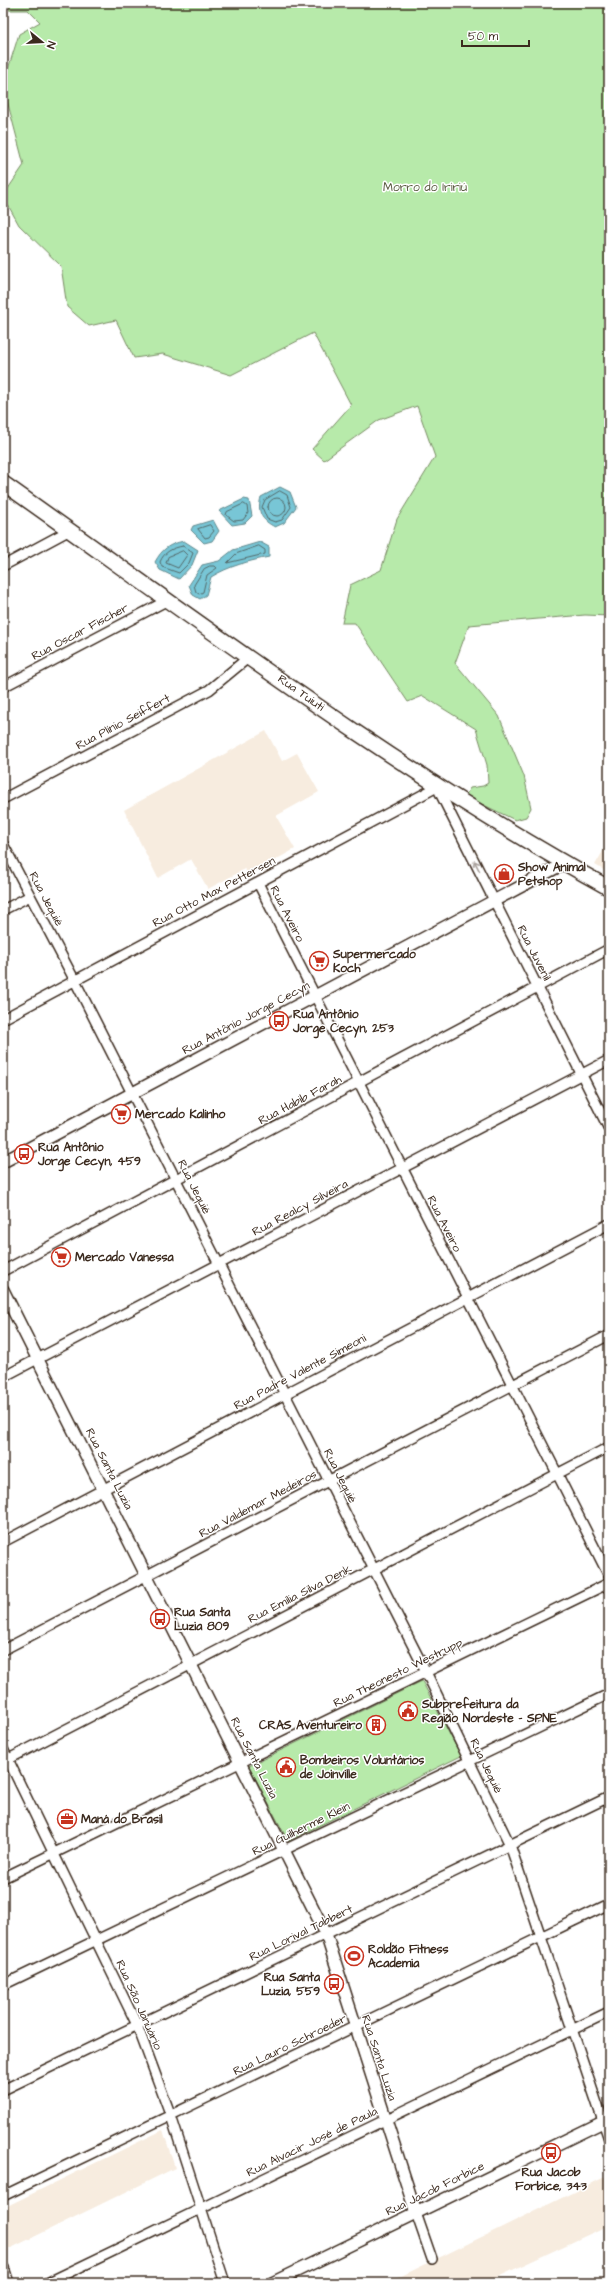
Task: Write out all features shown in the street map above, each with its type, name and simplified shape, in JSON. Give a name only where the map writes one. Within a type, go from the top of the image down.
[{"type":"main road","name":"Rua Tuiuti","points":[[3,483],[365,740],[437,787],[565,864],[609,888]]},
{"type":"street","points":[[3,566],[70,530]]},
{"type":"street","name":"Rua Oscar Fischer","points":[[3,686],[168,600]]},
{"type":"street","name":"Rua Plínio Seiffert","points":[[3,799],[209,690],[249,657]]},
{"type":"street","name":"Rua Otto Max Pettersen","points":[[3,1019],[437,787]]},
{"type":"street","name":"Rua Juvenil","points":[[437,787],[609,1129]]},
{"type":"street","name":"Rua Jequié","points":[[3,844],[75,981],[471,1760],[510,1845],[606,2121],[609,2140]]},
{"type":"street","name":"Rua Antônio Jorge Cecyn","points":[[3,1162],[565,864]]},
{"type":"street","name":"Rua Aveiro","points":[[258,883],[609,1576]]},
{"type":"street","points":[[3,910],[30,896]]},
{"type":"street","name":"Rua Habib Farah","points":[[3,1271],[609,949]]},
{"type":"street","name":"Rua Realcy Silveira","points":[[3,1377],[609,1060]]},
{"type":"street","name":"Rua Padre Valente Simeoni","points":[[3,1542],[609,1224]]},
{"type":"street","name":"Rua Santa Luzia","points":[[3,1290],[39,1358],[148,1575],[326,1934],[355,2027],[432,2259]]},
{"type":"street","name":"Rua Valdemar Medeiros","points":[[3,1650],[609,1335]]},
{"type":"street","name":"Rua Emília Silva Denk","points":[[6,1761],[609,1447]]},
{"type":"street","name":"Rua Theonesto Westrupp","points":[[3,1878],[609,1583]]},
{"type":"street","name":"Rua Guilherme Klein","points":[[3,1986],[609,1694]]},
{"type":"street","name":"Rua São Januário","points":[[3,1749],[6,1761],[55,1853],[137,2025],[170,2116],[225,2283]]},
{"type":"street","name":"Rua Lorival Tabbert","points":[[3,2090],[609,1797]]},
{"type":"street","name":"Rua Lauro Schroeder","points":[[3,2196],[609,1904]]},
{"type":"street","name":"Rua Alvacir José de Paula","points":[[46,2283],[609,2012]]},
{"type":"street","name":"Rua Jacob Forbice","points":[[272,2283],[606,2121]]},
{"type":"street","points":[[3,2268],[8,2283]]},
{"type":"shaded area","points":[[266,731],[282,761],[297,753],[319,792],[276,816],[295,849],[248,875],[245,869],[208,889],[191,859],[158,878],[124,810]]},
{"type":"shaded area","points":[[609,841],[609,873],[595,865]]},
{"type":"shaded area","points":[[163,2130],[175,2168],[3,2252],[3,2208]]},
{"type":"shaded area","points":[[609,2175],[609,2225],[485,2283],[387,2283]]},
{"type":"green space","name":"Morro do Iririú","points":[[3,3],[609,3],[609,616],[585,615],[469,625],[455,663],[499,716],[524,776],[531,808],[526,817],[515,820],[465,796],[470,788],[483,786],[488,783],[487,765],[476,729],[423,696],[408,702],[355,623],[342,623],[350,585],[381,570],[397,519],[435,457],[417,406],[379,420],[324,460],[312,449],[351,405],[313,333],[231,375],[163,354],[134,358],[116,320],[89,326],[67,307],[61,266],[19,225],[3,196],[24,165],[3,85],[19,34],[40,22],[28,10],[3,10]]},
{"type":"green space","points":[[422,1681],[461,1756],[288,1841],[249,1766]]},
{"type":"water","points":[[280,487],[290,492],[296,507],[284,523],[275,527],[266,521],[261,515],[260,502],[261,497]]},
{"type":"water","points":[[244,499],[249,500],[252,516],[245,523],[232,525],[219,511]]},
{"type":"water","points":[[213,520],[219,531],[212,541],[204,543],[191,530],[193,526]]},
{"type":"water","points":[[184,541],[198,550],[192,565],[179,579],[160,570],[155,562],[166,548]]},
{"type":"water","points":[[260,542],[269,547],[269,557],[239,564],[218,573],[211,577],[206,595],[200,599],[193,595],[189,585],[202,565],[219,561],[233,550]]},
{"type":"place","name":"Show Animal Petshop","points":[[504,874]]},
{"type":"place","name":"Supermercado Koch","points":[[319,961]]},
{"type":"place","name":"Rua Antônio Jorge Cecyn, 253","points":[[279,1021]]},
{"type":"place","name":"Mercado Kalinho","points":[[121,1114]]},
{"type":"place","name":"Rua Antônio Jorge Cecyn, 459","points":[[24,1154]]},
{"type":"place","name":"Mercado Vanessa","points":[[61,1257]]},
{"type":"place","name":"Rua Santa Luzia 809","points":[[160,1619]]},
{"type":"place","name":"Subprefeitura da Região Nordeste - SPNE","points":[[408,1711]]},
{"type":"place","name":"CRAS Aventureiro","points":[[376,1725]]},
{"type":"place","name":"Bombeiros Voluntários de Joinville","points":[[286,1767]]},
{"type":"place","name":"Maná do Brasil","points":[[67,1819]]},
{"type":"place","name":"Roldão Fitness Academia","points":[[354,1956]]},
{"type":"place","name":"Rua Santa Luzia, 559","points":[[334,1984]]},
{"type":"place","name":"Rua Jacob Forbice, 343","points":[[551,2153]]}]
